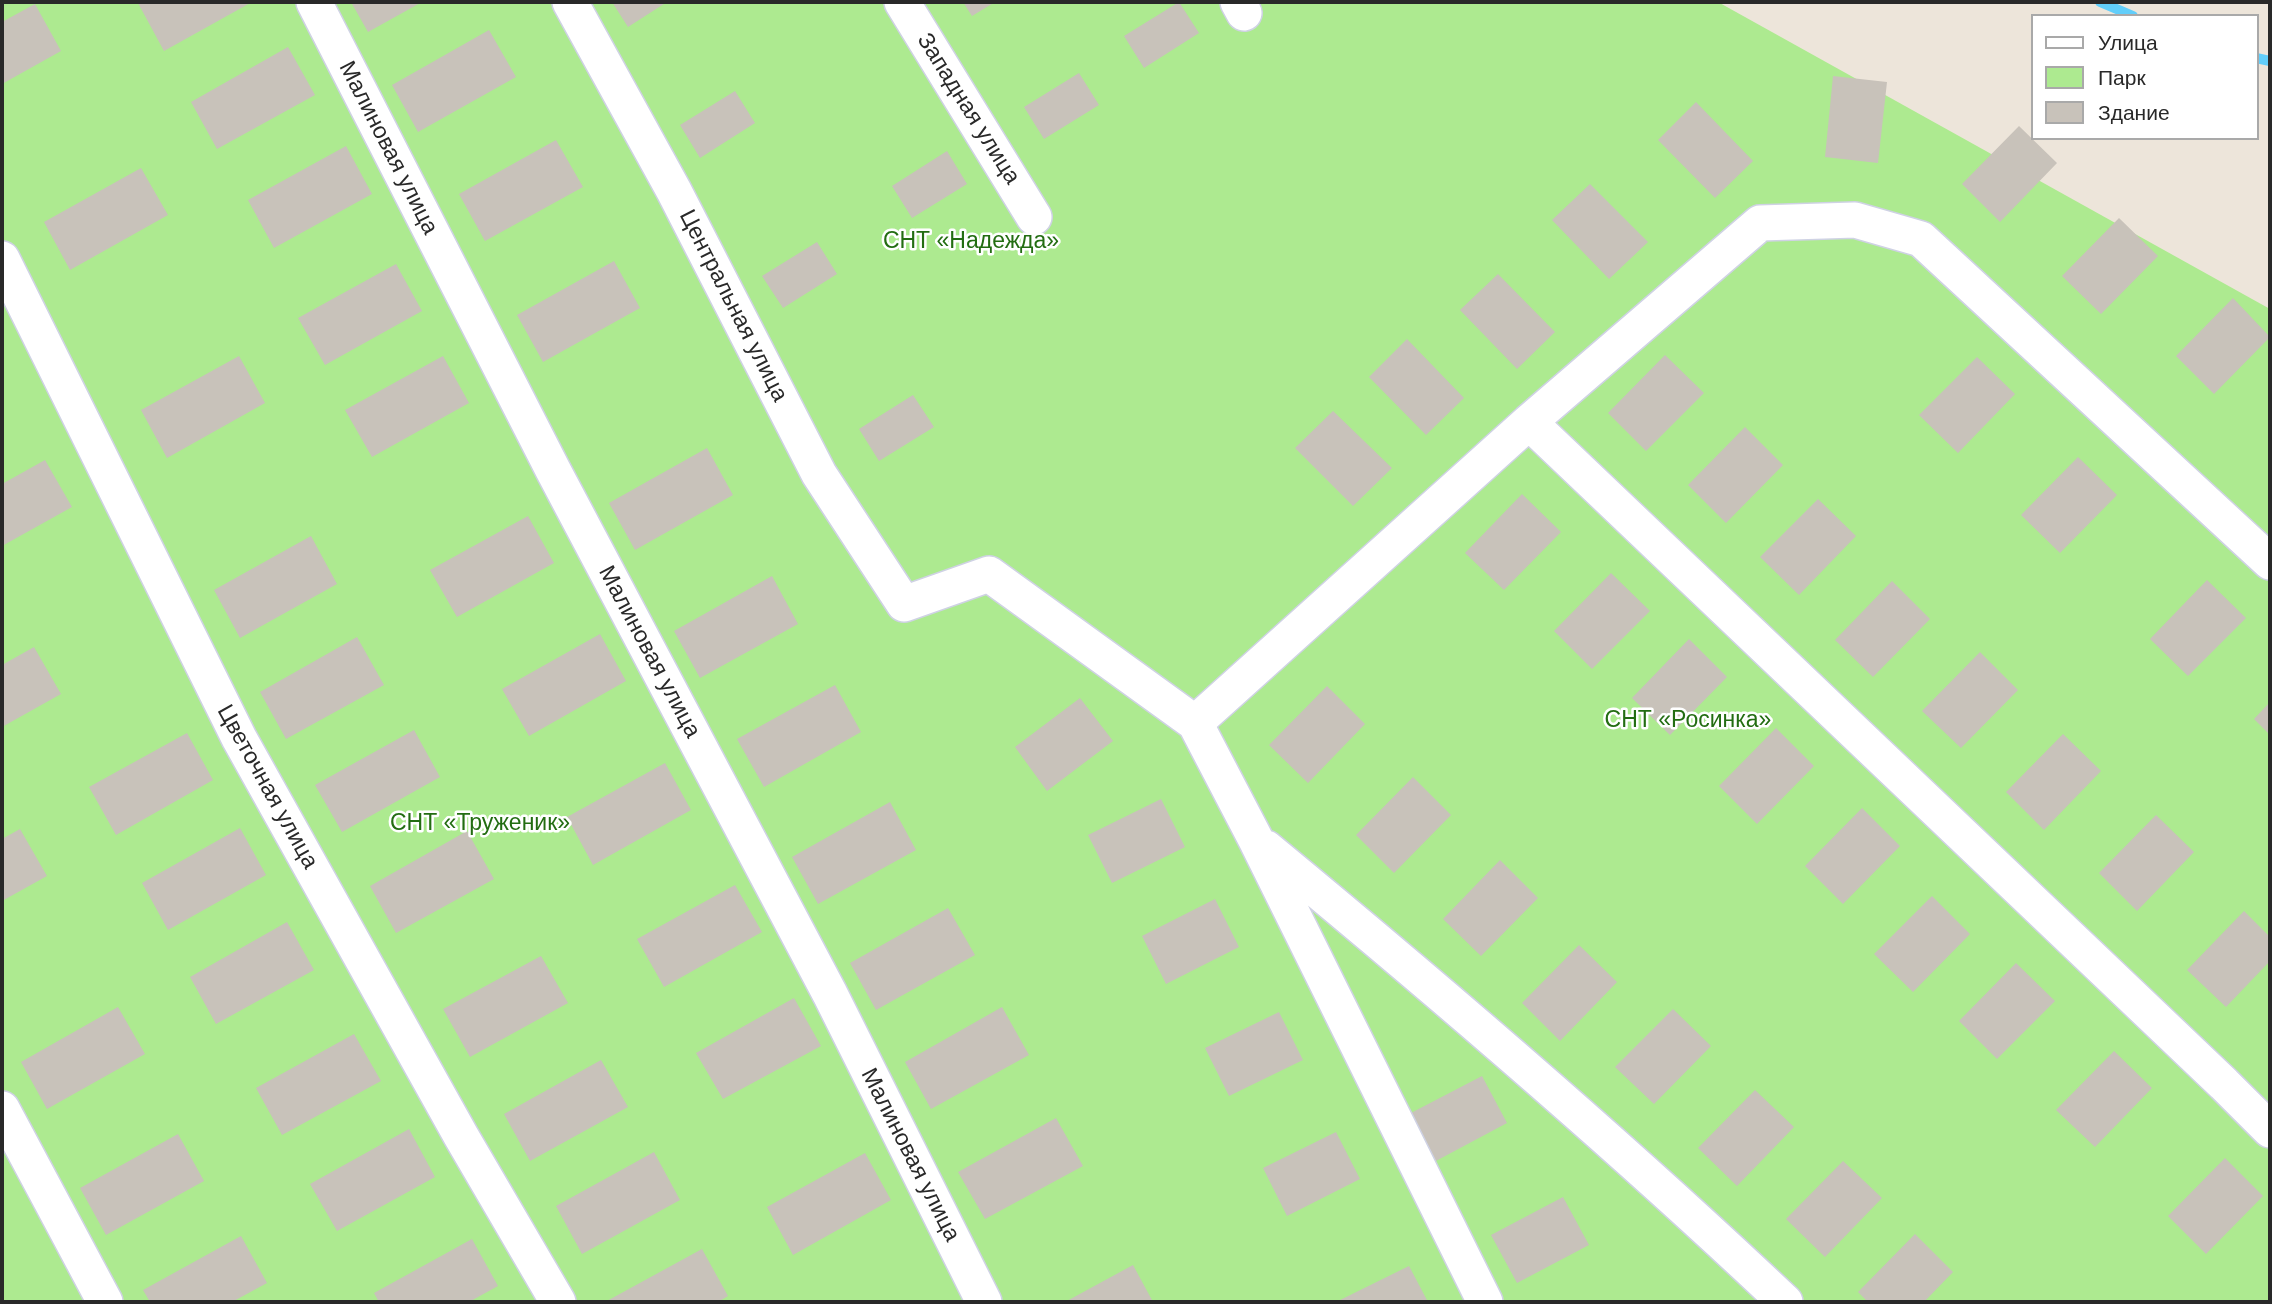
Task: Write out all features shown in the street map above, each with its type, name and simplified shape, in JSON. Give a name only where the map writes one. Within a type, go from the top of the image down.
[{"type":"street","name":"Малиновая улица","points":[[314,2],[547,458],[830,994],[984,1302]]},
{"type":"street","name":"Центральная улица","points":[[570,2],[674,191],[819,474],[904,604],[989,574],[1195,723]]},
{"type":"street","name":"Западная улица","points":[[902,2],[1034,217]]},
{"type":"street","points":[[1485,1302],[1256,840],[1195,723],[1529,422],[1760,223],[1855,220],[1921,239],[2270,562]]},
{"type":"street","name":"Цветочная улица","points":[[2,259],[239,738],[461,1136],[558,1302]]},
{"type":"street","points":[[1529,422],[1864,739],[2270,1130]]},
{"type":"street","points":[[1256,840],[1393,953],[1706,1227],[1785,1302]]},
{"type":"street","points":[[2,1109],[105,1302]]},
{"type":"green space","points":[[2,2],[1718,2],[2270,309],[2270,1302],[2,1302]]},
{"type":"building","points":[[252,2],[164,51],[138,3]]},
{"type":"building","points":[[351,2],[422,2],[368,32]]},
{"type":"building","points":[[612,2],[667,2],[628,27]]},
{"type":"building","points":[[963,2],[995,2],[972,16]]},
{"type":"building","points":[[1179,2],[1199,33],[1144,68],[1124,36]]},
{"type":"building","points":[[35,4],[61,51],[2,84],[2,22]]},
{"type":"building","points":[[489,30],[516,77],[418,132],[392,85]]},
{"type":"building","points":[[288,47],[315,95],[217,149],[191,102]]},
{"type":"building","points":[[1079,73],[1099,105],[1044,139],[1024,107]]},
{"type":"building","points":[[1833,76],[1887,82],[1878,163],[1825,157]]},
{"type":"building","points":[[735,91],[755,123],[700,158],[680,125]]},
{"type":"building","points":[[1696,102],[1753,161],[1715,198],[1658,140]]},
{"type":"building","points":[[2019,126],[2030,140],[2033,140],[2057,163],[2000,222],[1962,184]]},
{"type":"building","points":[[556,140],[583,187],[485,241],[459,194]]},
{"type":"building","points":[[346,146],[372,194],[274,248],[248,200]]},
{"type":"building","points":[[947,151],[967,184],[912,218],[892,186]]},
{"type":"building","points":[[141,168],[168,215],[70,270],[44,222]]},
{"type":"building","points":[[1590,184],[1648,242],[1609,279],[1552,220]]},
{"type":"building","points":[[2119,218],[2158,256],[2101,314],[2062,276]]},
{"type":"building","points":[[817,242],[837,274],[783,308],[762,276]]},
{"type":"building","points":[[614,261],[640,308],[543,362],[517,315]]},
{"type":"building","points":[[396,264],[422,311],[325,365],[298,318]]},
{"type":"building","points":[[1498,274],[1555,332],[1517,369],[1460,310]]},
{"type":"building","points":[[2233,298],[2270,337],[2214,394],[2176,356]]},
{"type":"building","points":[[1407,339],[1464,398],[1426,435],[1369,377]]},
{"type":"building","points":[[1665,355],[1704,393],[1646,451],[1608,413]]},
{"type":"building","points":[[239,356],[265,403],[167,458],[141,410]]},
{"type":"building","points":[[443,356],[469,403],[372,457],[345,410]]},
{"type":"building","points":[[1977,357],[2015,394],[1958,453],[1919,415]]},
{"type":"building","points":[[913,395],[934,427],[879,461],[859,429]]},
{"type":"building","points":[[1333,411],[1392,468],[1353,506],[1295,448]]},
{"type":"building","points":[[1745,427],[1783,465],[1726,523],[1688,485]]},
{"type":"building","points":[[707,448],[733,495],[635,550],[609,503]]},
{"type":"building","points":[[2078,457],[2117,495],[2060,553],[2021,515]]},
{"type":"building","points":[[45,460],[72,507],[2,546],[2,484]]},
{"type":"building","points":[[1522,494],[1561,532],[1504,590],[1465,553]]},
{"type":"building","points":[[1818,499],[1856,536],[1799,595],[1760,557]]},
{"type":"building","points":[[528,516],[554,563],[457,617],[430,570]]},
{"type":"building","points":[[311,536],[337,584],[240,638],[214,590]]},
{"type":"building","points":[[1611,573],[1650,611],[1592,669],[1554,631]]},
{"type":"building","points":[[772,576],[798,624],[700,678],[674,631]]},
{"type":"building","points":[[2207,580],[2246,618],[2188,676],[2150,639]]},
{"type":"building","points":[[1892,581],[1930,619],[1873,677],[1835,640]]},
{"type":"building","points":[[600,634],[626,681],[529,736],[502,689]]},
{"type":"building","points":[[357,637],[384,685],[286,739],[260,692]]},
{"type":"building","points":[[1689,639],[1727,677],[1670,735],[1632,698]]},
{"type":"building","points":[[34,647],[61,694],[2,727],[2,665]]},
{"type":"building","points":[[1980,652],[2018,690],[1961,748],[1922,711]]},
{"type":"building","points":[[835,685],[861,732],[764,787],[737,739]]},
{"type":"building","points":[[1327,686],[1365,724],[1308,783],[1269,745]]},
{"type":"building","points":[[1080,698],[1113,741],[1047,791],[1015,747]]},
{"type":"building","points":[[2270,702],[2270,735],[2254,719]]},
{"type":"building","points":[[1776,728],[1814,766],[1757,824],[1719,786]]},
{"type":"building","points":[[414,730],[440,777],[342,832],[315,785]]},
{"type":"building","points":[[187,733],[213,780],[116,835],[89,787]]},
{"type":"building","points":[[2063,734],[2101,771],[2044,830],[2006,792]]},
{"type":"building","points":[[665,763],[691,810],[593,865],[567,817]]},
{"type":"building","points":[[1413,777],[1451,815],[1394,873],[1356,835]]},
{"type":"building","points":[[1161,799],[1185,847],[1112,883],[1088,835]]},
{"type":"building","points":[[890,802],[916,850],[818,904],[792,857]]},
{"type":"building","points":[[1862,808],[1900,846],[1843,904],[1805,866]]},
{"type":"building","points":[[2156,815],[2194,852],[2137,911],[2099,873]]},
{"type":"building","points":[[240,828],[266,875],[168,930],[142,883]]},
{"type":"building","points":[[20,829],[47,876],[2,901],[2,839]]},
{"type":"building","points":[[467,831],[494,879],[396,933],[370,886]]},
{"type":"building","points":[[1500,860],[1538,898],[1481,956],[1443,919]]},
{"type":"building","points":[[735,885],[762,932],[664,987],[637,939]]},
{"type":"building","points":[[1932,896],[1970,934],[1913,992],[1874,954]]},
{"type":"building","points":[[1215,899],[1239,947],[1166,984],[1142,936]]},
{"type":"building","points":[[948,908],[975,955],[876,1010],[850,963]]},
{"type":"building","points":[[2244,911],[2270,937],[2270,961],[2226,1007],[2187,970]]},
{"type":"building","points":[[287,922],[314,970],[216,1024],[190,977]]},
{"type":"building","points":[[1579,945],[1617,982],[1560,1041],[1522,1003]]},
{"type":"building","points":[[541,956],[568,1003],[470,1057],[443,1009]]},
{"type":"building","points":[[2016,963],[2055,1001],[1997,1059],[1959,1021]]},
{"type":"building","points":[[794,998],[821,1046],[723,1099],[696,1053]]},
{"type":"building","points":[[118,1007],[145,1054],[47,1109],[21,1062]]},
{"type":"building","points":[[1002,1007],[1029,1055],[931,1109],[905,1062]]},
{"type":"building","points":[[1673,1009],[1711,1046],[1654,1104],[1615,1067]]},
{"type":"building","points":[[1279,1012],[1303,1060],[1229,1096],[1205,1048]]},
{"type":"building","points":[[354,1034],[381,1081],[282,1135],[256,1088]]},
{"type":"building","points":[[2114,1051],[2152,1088],[2095,1147],[2056,1110]]},
{"type":"building","points":[[601,1060],[628,1107],[530,1161],[504,1114]]},
{"type":"building","points":[[1482,1076],[1507,1123],[1434,1162],[1409,1114]]},
{"type":"building","points":[[1755,1090],[1794,1127],[1737,1186],[1698,1148]]},
{"type":"building","points":[[1056,1118],[1083,1166],[985,1219],[958,1172]]},
{"type":"building","points":[[409,1129],[435,1177],[337,1231],[310,1184]]},
{"type":"building","points":[[1336,1132],[1360,1179],[1287,1216],[1263,1168]]},
{"type":"building","points":[[178,1134],[204,1181],[106,1235],[80,1188]]},
{"type":"building","points":[[654,1152],[680,1200],[582,1254],[556,1206]]},
{"type":"building","points":[[865,1153],[891,1200],[793,1255],[767,1207]]},
{"type":"building","points":[[2225,1158],[2263,1196],[2206,1254],[2168,1216]]},
{"type":"building","points":[[1843,1161],[1882,1198],[1825,1257],[1786,1219]]},
{"type":"building","points":[[1563,1197],[1589,1245],[1517,1283],[1491,1235]]},
{"type":"building","points":[[1915,1234],[1953,1272],[1924,1302],[1868,1302],[1858,1292]]},
{"type":"building","points":[[241,1236],[267,1283],[232,1302],[150,1302],[143,1290]]},
{"type":"building","points":[[472,1239],[498,1286],[469,1302],[379,1302],[374,1293]]},
{"type":"building","points":[[702,1249],[728,1296],[718,1302],[605,1302]]},
{"type":"building","points":[[1133,1265],[1153,1302],[1065,1302]]},
{"type":"building","points":[[1409,1266],[1428,1302],[1336,1302]]},
{"type":"waterway","points":[[2100,2],[2128,14]]},
{"type":"waterway","points":[[2258,58],[2270,61]]},
{"type":"park label","name":"СНТ «Надежда»","points":[[971,242]]},
{"type":"park label","name":"СНТ «Росинка»","points":[[1688,721]]},
{"type":"park label","name":"СНТ «Труженик»","points":[[480,824]]}]
